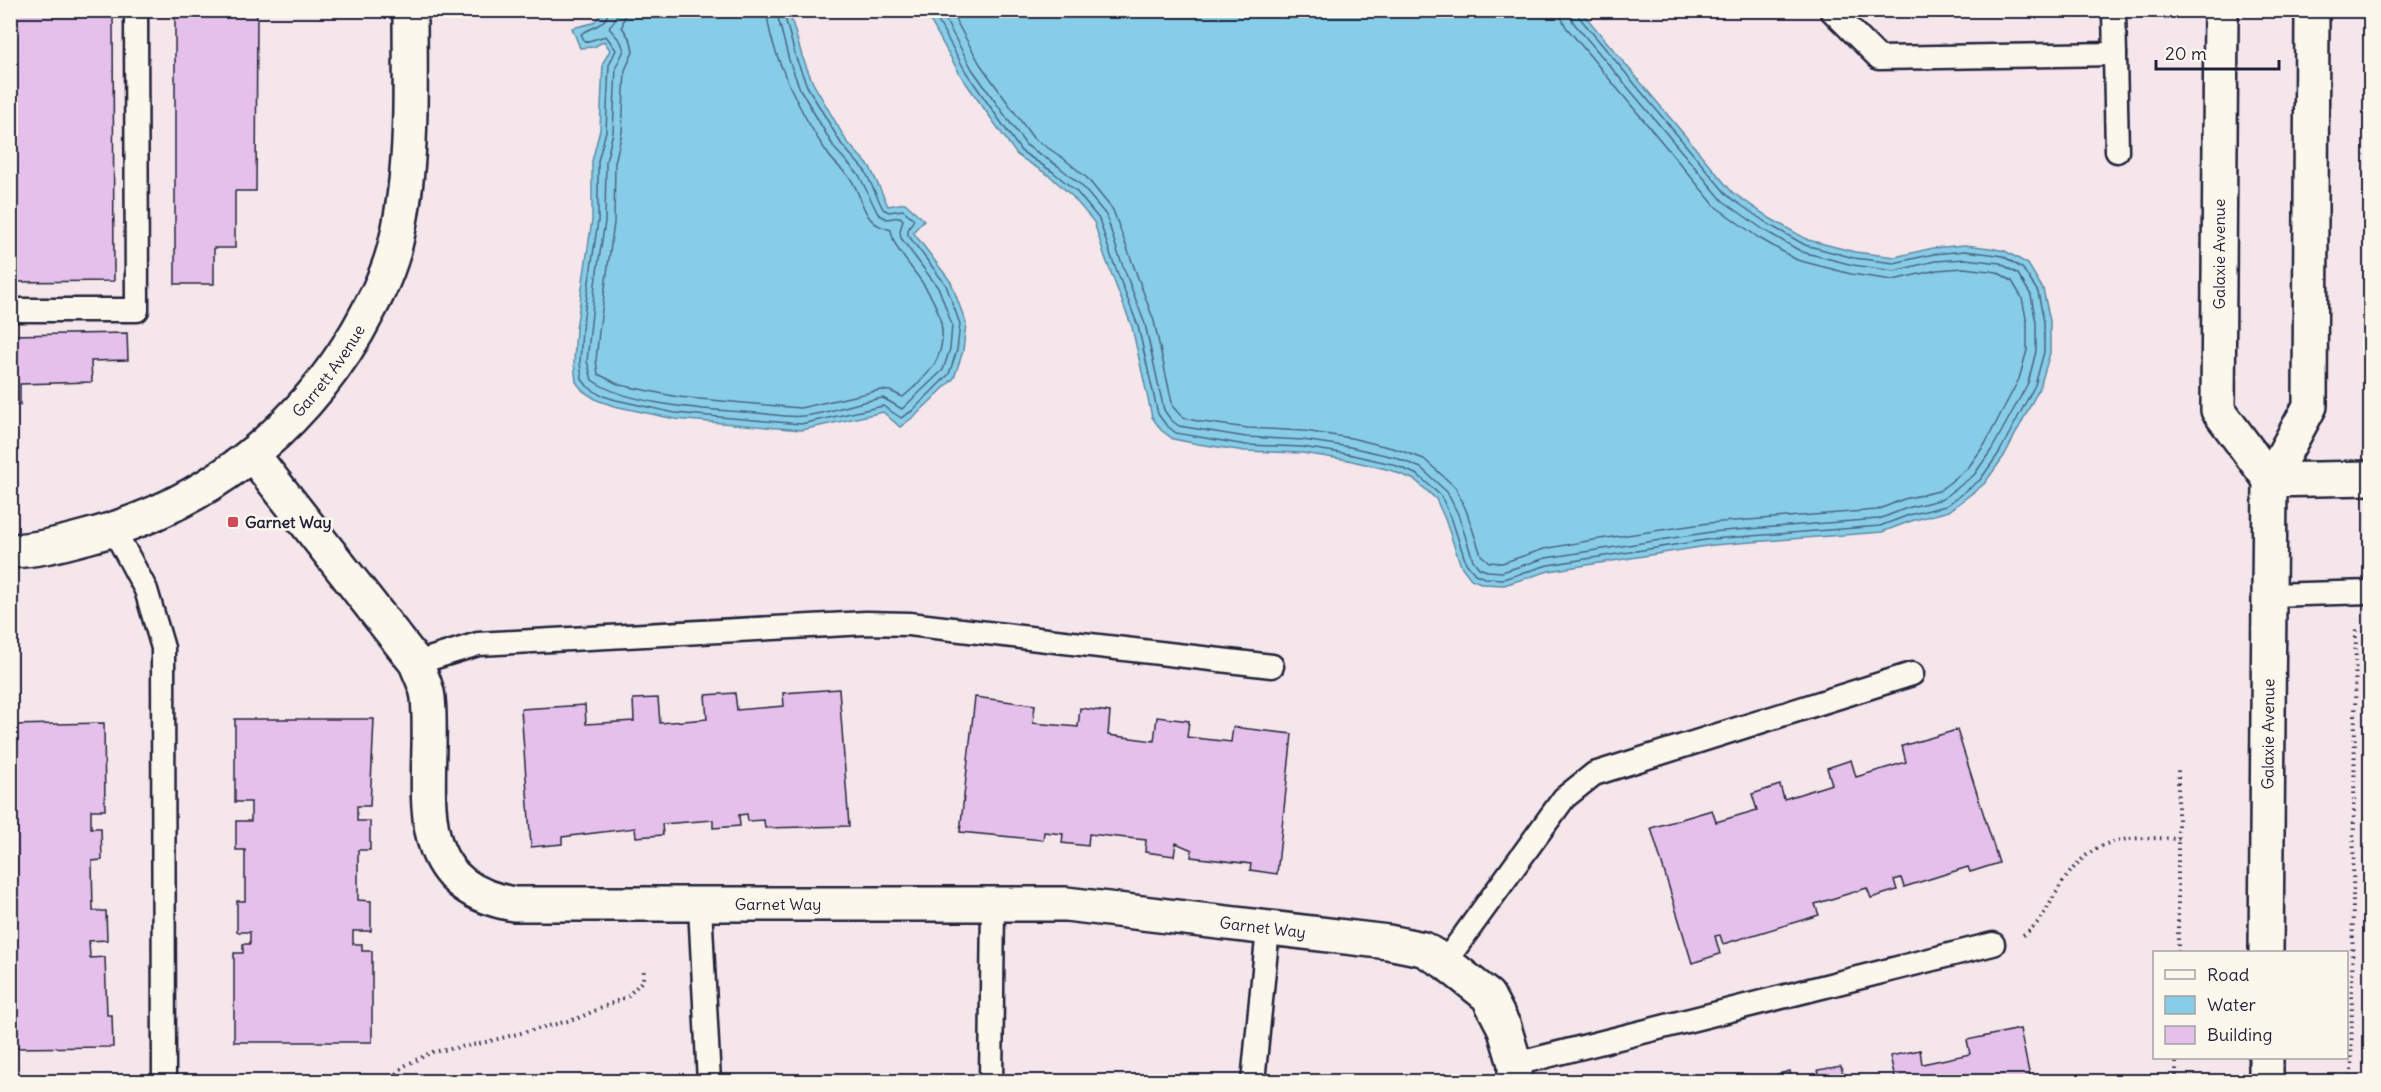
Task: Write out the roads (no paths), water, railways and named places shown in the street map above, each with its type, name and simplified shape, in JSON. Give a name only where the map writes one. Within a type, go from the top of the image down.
[{"type":"street","name":"Garrett Avenue","points":[[10,551],[38,550],[114,530],[158,513],[225,475],[293,418],[322,386],[382,286],[396,241],[408,168],[410,10]]},
{"type":"street","name":"Galaxie Avenue","points":[[2221,10],[2218,410],[2270,480]]},
{"type":"street","name":"Galaxie Avenue","points":[[2266,951],[2270,480],[2310,406],[2312,10]]},
{"type":"street","name":"Garnet Way","points":[[252,454],[416,663],[428,695],[429,817],[435,848],[449,872],[468,888],[490,900],[514,904],[700,906],[1066,904],[1388,942],[1423,949],[1488,996],[1504,1027],[1515,1073]]},
{"type":"street","points":[[2270,480],[2370,478]]},
{"type":"street","points":[[2266,1059],[2266,1082]]},
{"type":"lane","points":[[10,310],[137,310],[136,10]]},
{"type":"lane","points":[[1831,10],[1879,58],[2115,54]]},
{"type":"lane","points":[[2114,10],[2117,151]]},
{"type":"lane","points":[[114,530],[146,590],[163,648],[164,1082]]},
{"type":"lane","points":[[2268,595],[2364,592]]},
{"type":"lane","points":[[416,663],[478,644],[866,623],[909,624],[1272,666]]},
{"type":"lane","points":[[1444,962],[1564,798],[1594,774],[1912,674]]},
{"type":"lane","points":[[991,1082],[993,903]]},
{"type":"lane","points":[[700,906],[709,1082]]},
{"type":"lane","points":[[1253,1082],[1268,929]]},
{"type":"lane","points":[[1515,1073],[1994,944]]},
{"type":"water","points":[[605,11],[789,11],[802,56],[813,83],[847,142],[870,167],[888,206],[905,203],[924,220],[913,232],[951,282],[966,323],[963,351],[954,378],[916,415],[900,427],[883,412],[802,430],[675,419],[614,406],[597,400],[583,391],[576,382],[574,362],[576,329],[592,220],[592,161],[600,130],[603,63],[610,50],[604,41],[594,47],[580,48],[572,28],[593,23]]},
{"type":"water","points":[[925,11],[1581,11],[1732,192],[1771,219],[1808,240],[1855,252],[1895,257],[1933,248],[1965,245],[2005,251],[2028,264],[2043,289],[2050,321],[2050,353],[2040,387],[2004,456],[1984,484],[1949,511],[1911,521],[1882,532],[1713,545],[1549,571],[1504,585],[1483,584],[1471,579],[1461,566],[1436,499],[1415,480],[1390,470],[1348,460],[1302,453],[1245,451],[1198,444],[1173,439],[1161,430],[1152,417],[1132,327],[1094,222],[1072,196],[1050,176],[1017,155],[961,76]]},
{"type":"place","name":"Garnet Way","points":[[233,522]]}]
